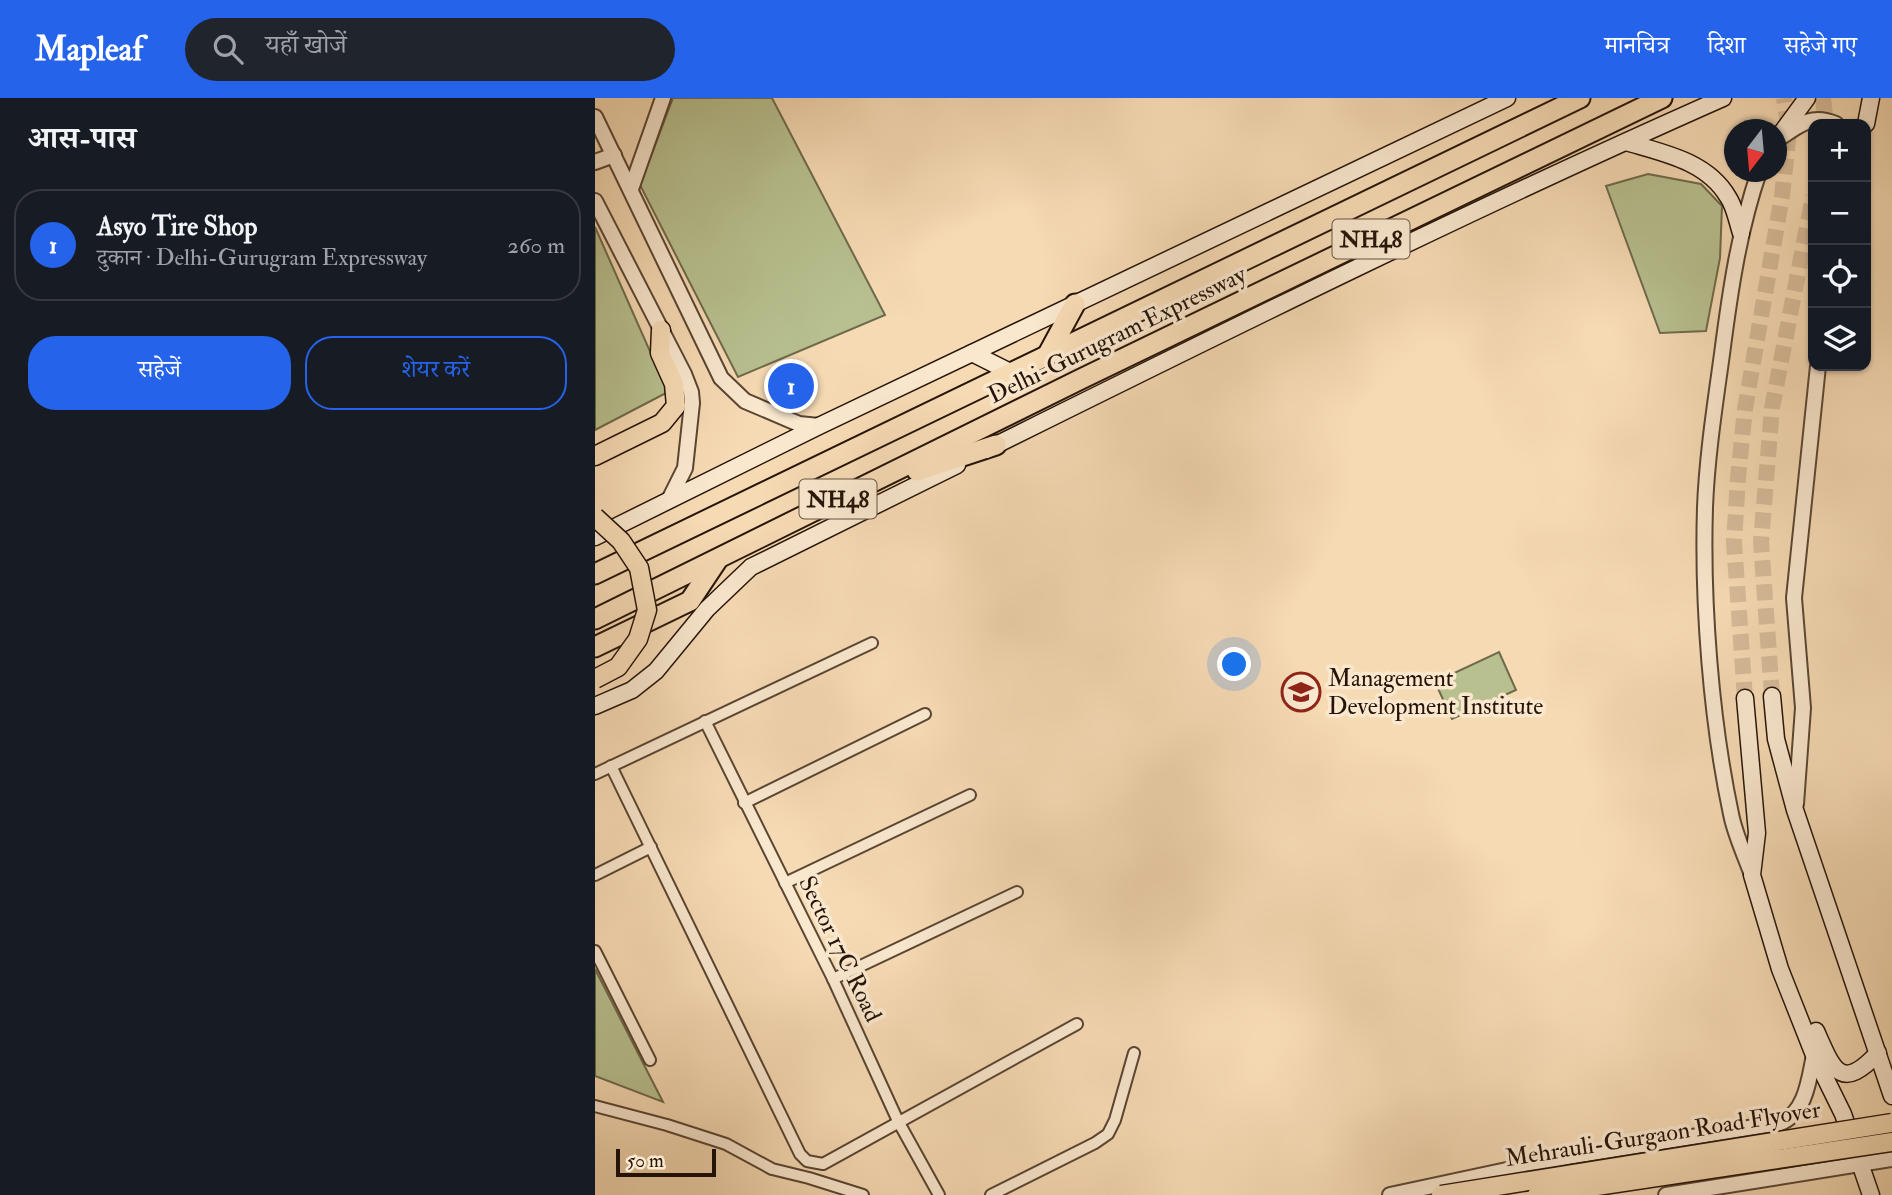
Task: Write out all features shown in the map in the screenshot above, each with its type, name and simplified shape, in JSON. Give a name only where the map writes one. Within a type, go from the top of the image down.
[{"type":"highway","name":"Delhi-Gurugram Expressway","points":[[595,574],[1580,98]]},
{"type":"highway","name":"Delhi-Gurugram Expressway","points":[[595,619],[1081,379],[1662,98]]},
{"type":"highway","points":[[1057,350],[1075,304]]},
{"type":"highway","points":[[855,491],[996,445]]},
{"type":"highway","points":[[595,647],[689,601],[719,558]]},
{"type":"main road","points":[[595,537],[819,426],[1507,98]]},
{"type":"main road","points":[[595,706],[632,690],[656,671],[707,609],[751,567],[1201,343],[1723,98]]},
{"type":"main road","points":[[1787,126],[1807,98]]},
{"type":"main road","points":[[1866,119],[1871,98]]},
{"type":"main road","points":[[1626,142],[1699,167],[1720,185],[1730,199],[1741,233]]},
{"type":"main road","points":[[595,456],[662,423],[676,406],[674,384],[660,353],[661,330]]},
{"type":"main road","points":[[972,353],[1010,373]]},
{"type":"main road","points":[[595,517],[621,541],[639,568],[647,610],[638,639],[618,667],[595,679]]},
{"type":"main road","points":[[1772,696],[1776,738],[1795,810],[1892,1096]]},
{"type":"main road","points":[[1745,698],[1757,833],[1752,875],[1780,969],[1814,1055],[1843,1114],[1871,1195]]},
{"type":"main road","points":[[1780,969],[1804,1007],[1830,1063],[1836,1070],[1851,1074],[1860,1071],[1878,1053]]},
{"type":"main road","name":"Mehrauli-Gurgaon Road Flyover","points":[[1441,1195],[1892,1124]]},
{"type":"main road","name":"Mehrauli-Gurgaon Road Flyover","points":[[1537,1195],[1892,1142]]},
{"type":"street","points":[[631,189],[663,98]]},
{"type":"street","points":[[595,117],[721,378],[745,401],[799,424],[819,426]]},
{"type":"street","points":[[1787,133],[1808,122]]},
{"type":"street","points":[[595,162],[614,155]]},
{"type":"street","points":[[1752,875],[1731,817],[1716,716],[1706,608],[1705,508],[1710,443],[1725,330],[1741,233],[1756,182]]},
{"type":"street","points":[[596,204],[691,392],[685,468],[670,498]]},
{"type":"street","points":[[1795,810],[1803,708],[1794,598],[1817,371]]},
{"type":"street","points":[[595,774],[872,643]]},
{"type":"street","points":[[744,803],[925,715]]},
{"type":"street","name":"Sector 17C Road","points":[[705,721],[833,979],[898,1121],[939,1195]]},
{"type":"street","points":[[611,766],[800,1154],[807,1161],[823,1164],[1077,1024]]},
{"type":"street","points":[[785,883],[970,795]]},
{"type":"street","points":[[595,875],[651,847]]},
{"type":"street","points":[[833,979],[1017,892]]},
{"type":"street","points":[[595,951],[650,1060]]},
{"type":"street","points":[[991,1195],[1095,1143],[1108,1133],[1115,1120],[1134,1053]]},
{"type":"street","points":[[1389,1195],[1573,1156],[1787,1121],[1798,1110],[1806,1092],[1814,1055]]},
{"type":"street","points":[[595,1106],[726,1144],[772,1169],[863,1195]]},
{"type":"street","points":[[1759,1126],[1771,1179]]},
{"type":"street","points":[[1666,1195],[1892,1159]]},
{"type":"green space","points":[[673,98],[772,98],[885,315],[738,377],[640,185]]},
{"type":"green space","points":[[1648,174],[1701,184],[1722,206],[1720,258],[1706,331],[1660,333],[1606,186]]},
{"type":"green space","points":[[595,227],[668,392],[595,430]]},
{"type":"green space","points":[[1499,652],[1516,690],[1452,719],[1435,682]]},
{"type":"green space","points":[[595,969],[663,1102],[595,1076]]},
{"type":"tunnel","points":[[1745,698],[1734,542],[1738,478],[1745,409],[1782,196],[1789,132],[1784,98]]},
{"type":"tunnel","points":[[1823,98],[1825,119]]},
{"type":"tunnel","points":[[1772,696],[1761,542],[1772,408],[1808,222]]},
{"type":"place","name":"Asyo Tire Shop","points":[[791,386]]},
{"type":"place","name":"Management Development Institute","points":[[1301,692]]}]
